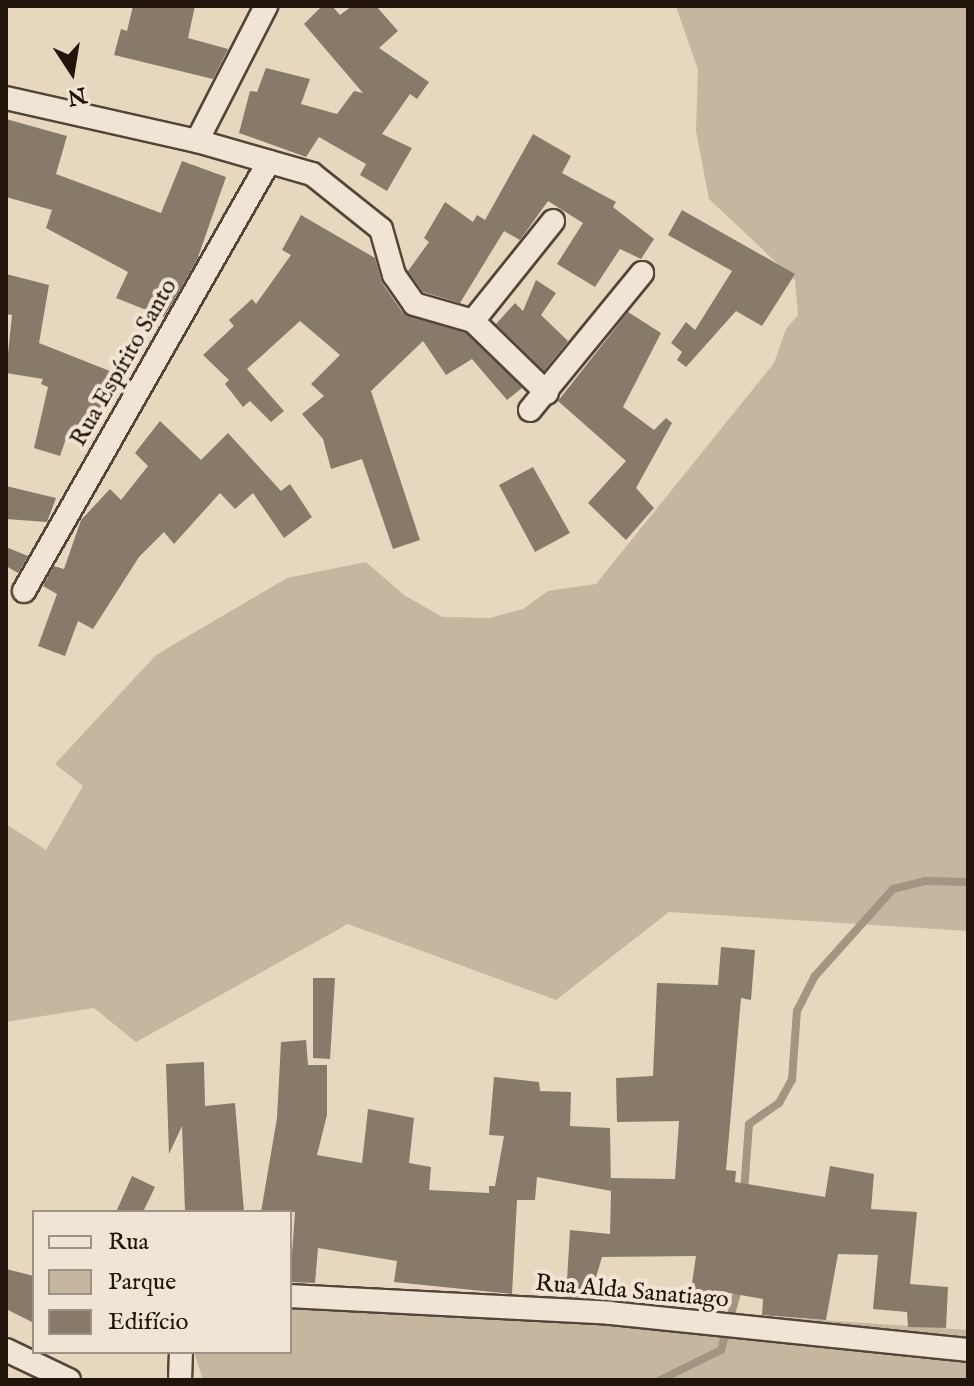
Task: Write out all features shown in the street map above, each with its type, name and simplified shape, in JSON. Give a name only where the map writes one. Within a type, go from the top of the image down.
[{"type":"street","points":[[197,141],[266,6]]},
{"type":"street","points":[[6,98],[197,141],[312,174],[381,229],[394,275],[414,304],[473,321],[547,393]]},
{"type":"street","name":"Rua Espírito Santo","points":[[24,591],[269,162]]},
{"type":"street","points":[[473,321],[553,221]]},
{"type":"street","points":[[530,410],[547,393],[642,273]]},
{"type":"street","name":"Rua Alda Sanatiago","points":[[292,1296],[610,1313],[968,1350]]},
{"type":"street","points":[[6,1350],[69,1380]]},
{"type":"street","points":[[180,1380],[181,1354]]},
{"type":"green space","points":[[676,6],[968,6],[968,931],[669,912],[556,1000],[348,924],[136,1042],[94,1008],[6,1022],[6,824],[46,850],[83,786],[55,764],[156,655],[287,578],[366,562],[404,595],[442,617],[490,618],[523,609],[548,591],[596,584],[774,363],[786,329],[798,315],[795,280],[709,199],[696,131],[698,70]]},
{"type":"green space","points":[[292,1284],[968,1330],[968,1380],[203,1380],[195,1354],[292,1354]]},
{"type":"building","points":[[133,6],[195,6],[188,38],[228,49],[213,79],[114,55],[121,29],[127,31]]},
{"type":"building","points":[[322,6],[332,6],[340,15],[352,6],[376,6],[398,31],[379,48],[429,82],[417,99],[410,94],[382,134],[412,148],[387,191],[360,175],[366,164],[319,137],[306,157],[239,133],[250,91],[257,92],[266,68],[310,79],[301,104],[337,114],[354,91],[363,93],[304,24]]},
{"type":"building","points":[[6,119],[67,136],[56,174],[161,213],[182,161],[226,177],[197,260],[164,317],[116,298],[128,272],[46,228],[52,210],[6,197]]},
{"type":"building","points":[[533,134],[571,156],[562,173],[616,202],[613,207],[654,239],[641,259],[620,249],[595,287],[557,264],[583,223],[548,201],[520,240],[504,231],[460,303],[423,292],[408,271],[429,242],[424,238],[445,202],[473,222],[477,215],[485,220]]},
{"type":"building","points":[[682,210],[795,274],[762,326],[736,311],[686,367],[677,360],[682,352],[671,343],[686,322],[695,330],[732,271],[668,235]]},
{"type":"building","points":[[301,215],[375,258],[382,283],[403,313],[466,333],[522,388],[507,400],[472,359],[446,375],[423,341],[371,391],[420,540],[393,549],[362,459],[331,469],[323,439],[302,414],[324,396],[311,384],[340,355],[300,321],[247,369],[284,411],[271,422],[250,401],[243,407],[225,384],[229,380],[203,355],[234,326],[229,320],[252,299],[256,304],[291,255],[282,250]]},
{"type":"building","points":[[6,274],[49,285],[39,343],[115,373],[92,437],[68,433],[60,456],[34,448],[48,387],[41,384],[43,379],[6,373],[12,315],[6,314]]},
{"type":"building","points":[[536,280],[556,293],[541,315],[568,341],[544,371],[496,324],[515,303],[523,311]]},
{"type":"building","points":[[628,312],[661,333],[623,407],[654,430],[666,418],[672,423],[636,488],[654,508],[626,540],[588,503],[626,461],[558,401]]},
{"type":"building","points":[[160,421],[201,460],[228,433],[281,491],[290,484],[312,517],[284,538],[253,493],[235,509],[220,493],[174,544],[164,532],[139,557],[93,629],[78,621],[65,656],[38,646],[57,594],[43,586],[54,566],[64,569],[81,520],[110,489],[121,500],[148,466],[135,453]]},
{"type":"building","points":[[533,467],[570,533],[535,552],[499,485]]},
{"type":"building","points":[[6,486],[56,498],[47,522],[6,519]]},
{"type":"building","points":[[6,547],[28,556],[18,573],[6,566]]},
{"type":"building","points":[[721,947],[755,950],[751,1000],[741,998],[726,1170],[736,1171],[735,1182],[825,1197],[830,1166],[874,1174],[871,1209],[917,1212],[910,1284],[948,1287],[946,1328],[908,1327],[907,1312],[873,1309],[878,1255],[838,1254],[826,1320],[762,1315],[763,1299],[718,1291],[715,1307],[689,1304],[696,1256],[602,1257],[590,1298],[566,1297],[570,1230],[610,1234],[611,1191],[537,1177],[535,1200],[517,1200],[512,1294],[394,1282],[397,1261],[318,1248],[315,1283],[292,1282],[295,1212],[261,1210],[277,1118],[281,1042],[306,1040],[308,1065],[327,1065],[327,1115],[317,1155],[362,1163],[368,1109],[414,1118],[409,1163],[431,1167],[429,1190],[489,1193],[489,1186],[495,1186],[504,1136],[489,1135],[494,1077],[539,1082],[540,1091],[571,1092],[570,1126],[610,1128],[611,1189],[611,1178],[675,1179],[679,1121],[617,1122],[616,1078],[653,1076],[657,983],[718,985]]},
{"type":"building","points":[[313,978],[335,978],[330,1059],[313,1058]]},
{"type":"building","points":[[204,1062],[205,1106],[235,1103],[244,1210],[185,1210],[182,1126],[169,1154],[166,1064]]},
{"type":"building","points":[[132,1176],[155,1187],[144,1210],[117,1210]]},
{"type":"building","points":[[6,1269],[32,1276],[32,1322],[6,1309]]},
{"type":"waterway","points":[[744,1192],[749,1124],[779,1103],[792,1080],[797,1011],[815,976],[893,889],[925,881],[968,882]]},
{"type":"waterway","points":[[660,1380],[721,1350],[739,1286]]}]
